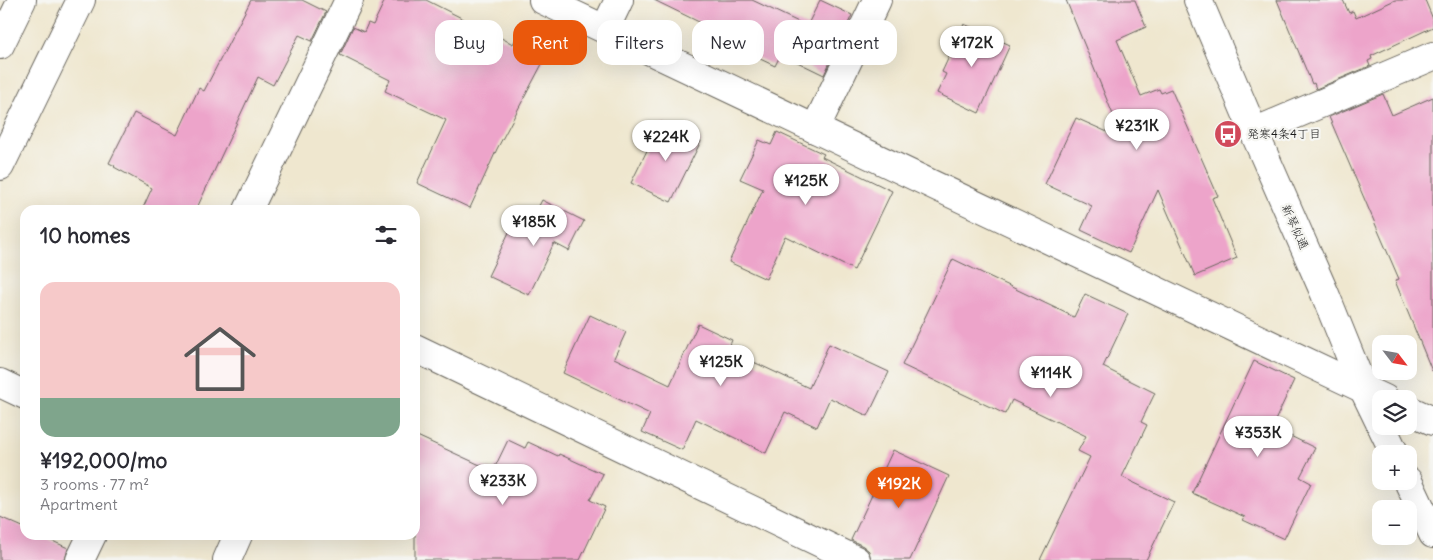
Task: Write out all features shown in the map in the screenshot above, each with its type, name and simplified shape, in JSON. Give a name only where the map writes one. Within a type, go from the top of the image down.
[{"type":"street","points":[[0,45],[22,0]]},
{"type":"street","points":[[0,166],[81,0]]},
{"type":"street","points":[[250,205],[349,0]]},
{"type":"street","points":[[543,0],[597,26]]},
{"type":"street","points":[[610,20],[619,0]]},
{"type":"street","points":[[815,129],[877,0]]},
{"type":"street","name":"新琴似通","points":[[1198,0],[1325,294],[1373,390]]},
{"type":"street","points":[[1254,132],[1433,56]]},
{"type":"street","points":[[679,65],[1372,392]]},
{"type":"street","points":[[420,350],[856,560]]},
{"type":"street","points":[[0,383],[20,393]]},
{"type":"street","points":[[1417,414],[1433,421]]},
{"type":"street","points":[[1412,490],[1433,534]]},
{"type":"street","points":[[80,560],[90,540]]},
{"type":"street","points":[[227,560],[236,540]]},
{"type":"building","points":[[251,0],[302,0],[326,12],[312,41],[299,35],[273,85],[258,77],[198,205],[144,205],[152,188],[109,163],[134,113],[177,135],[199,88],[204,91]]},
{"type":"building","points":[[385,0],[426,0],[466,20],[435,20],[435,65],[503,65],[503,39],[513,44],[513,65],[542,65],[497,149],[470,208],[417,183],[446,120],[385,91],[390,80],[340,55],[353,27],[364,32],[368,23],[373,25]]},
{"type":"building","points":[[654,0],[752,0],[794,20],[774,20],[775,66],[764,61],[764,20],[695,20]]},
{"type":"building","points":[[820,0],[852,15],[850,20],[810,20]]},
{"type":"building","points":[[1066,0],[1135,0],[1146,27],[1117,40],[1141,96],[1159,89],[1161,93],[1171,89],[1218,196],[1212,198],[1237,258],[1195,276],[1158,190],[1129,253],[1081,230],[1092,206],[1045,184],[1076,118],[1123,139]]},
{"type":"building","points":[[1277,0],[1343,0],[1349,13],[1353,11],[1356,18],[1395,0],[1425,0],[1433,19],[1433,27],[1371,56],[1372,59],[1368,61],[1370,66],[1316,89],[1314,83],[1312,84]]},
{"type":"building","points":[[964,24],[1010,45],[979,113],[937,93],[946,74],[942,72]]},
{"type":"building","points":[[804,65],[829,65],[824,75]]},
{"type":"building","points":[[1383,94],[1392,115],[1433,97],[1433,371],[1395,281],[1399,279],[1329,117]]},
{"type":"building","points":[[661,122],[701,141],[671,202],[631,183]]},
{"type":"building","points":[[777,132],[824,154],[822,157],[892,191],[854,270],[785,236],[766,279],[729,262],[763,189],[740,179],[759,140],[771,145]]},
{"type":"building","points":[[542,200],[584,221],[569,251],[554,243],[529,295],[488,276],[512,226],[525,233]]},
{"type":"building","points":[[953,259],[1074,317],[1085,294],[1128,314],[1103,367],[1155,393],[1141,422],[1147,425],[1122,477],[1174,502],[1146,560],[1040,560],[1090,457],[1078,451],[1086,436],[1012,400],[1005,414],[902,365]]},
{"type":"building","points":[[590,315],[626,332],[614,358],[670,385],[698,324],[732,340],[728,350],[809,388],[829,344],[889,372],[868,416],[830,398],[817,427],[785,412],[766,453],[696,419],[682,450],[642,432],[650,414],[563,373]]},
{"type":"building","points":[[1254,361],[1294,380],[1272,427],[1315,448],[1300,477],[1311,483],[1284,539],[1243,520],[1245,517],[1192,493]]},
{"type":"building","points":[[420,437],[493,471],[508,440],[525,448],[528,442],[603,474],[590,500],[605,507],[580,560],[415,560],[415,540],[420,540]]},
{"type":"building","points":[[893,450],[949,476],[910,560],[871,560],[869,551],[851,540]]},
{"type":"building","points":[[0,517],[20,526],[20,540],[50,540],[68,548],[65,560],[0,560]]},
{"type":"place","name":"発寒4条4丁目","points":[[1228,134]]}]
